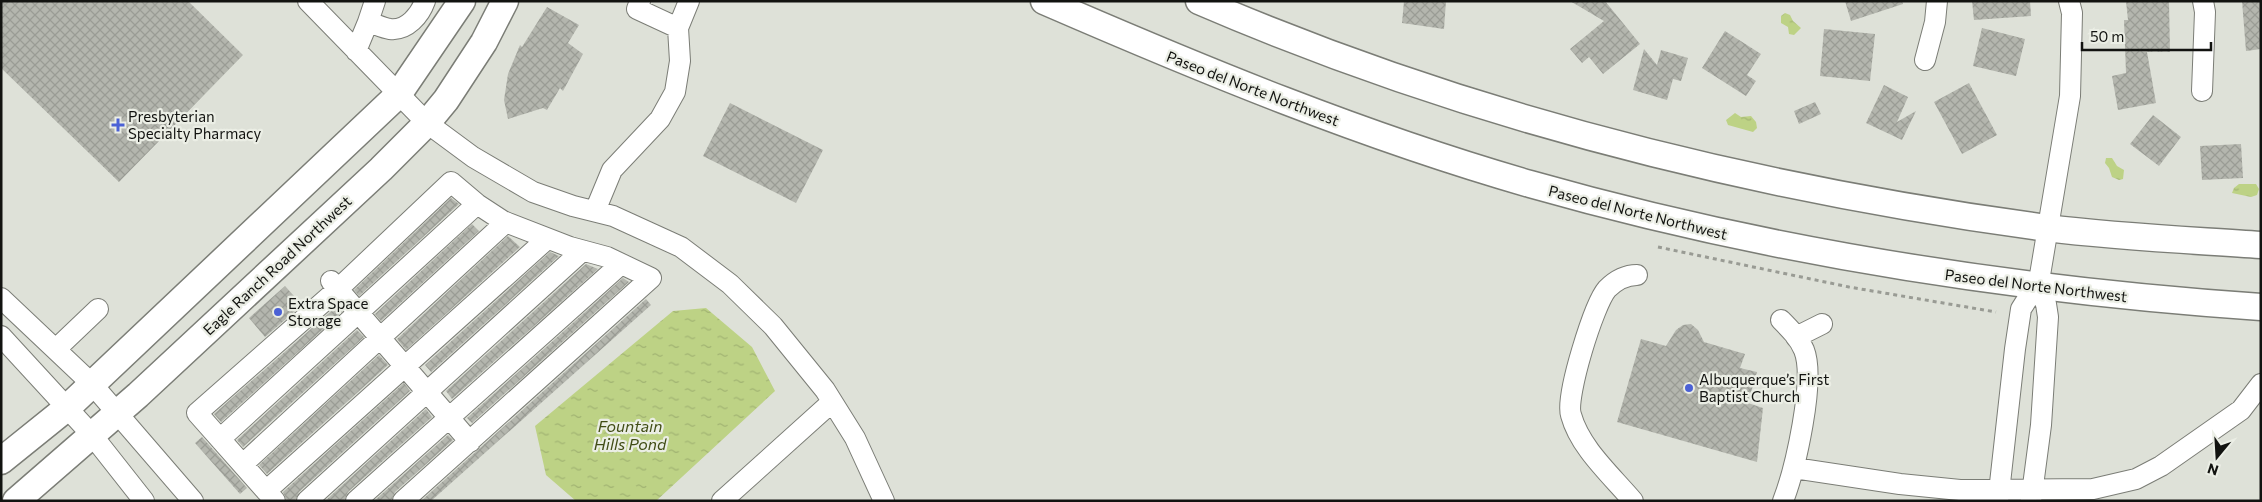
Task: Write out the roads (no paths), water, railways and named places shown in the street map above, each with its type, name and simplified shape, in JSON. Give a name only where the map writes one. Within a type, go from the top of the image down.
[{"type":"main road","points":[[1,461],[68,407],[398,95],[462,1]]},
{"type":"main road","name":"Eagle Ranch Road Northwest","points":[[16,501],[117,414],[381,169],[426,123],[446,100],[484,42],[505,1]]},
{"type":"main road","name":"Paseo del Norte Northwest","points":[[1044,1],[1157,50],[1315,113],[1423,151],[1528,184],[1634,212],[1744,238],[1827,254],[2038,287],[2261,307]]},
{"type":"main road","points":[[1199,1],[1269,30],[1434,89],[1612,142],[1709,167],[1829,192],[2049,228],[2261,245]]},
{"type":"street","points":[[308,1],[426,123],[473,157],[514,182],[552,200],[613,216],[681,247],[730,284],[773,326],[809,369],[855,438],[884,501]]},
{"type":"street","points":[[356,51],[375,1]]},
{"type":"street","points":[[368,22],[391,30],[402,27],[414,20],[420,13],[425,1]]},
{"type":"street","points":[[640,1],[637,8],[678,28]]},
{"type":"street","points":[[595,211],[612,170],[660,119],[676,92],[680,60],[678,28],[690,1]]},
{"type":"street","points":[[1925,60],[1935,22],[1937,1]]},
{"type":"street","points":[[1998,496],[2021,309],[2038,287],[2070,96],[2072,13],[2069,1]]},
{"type":"street","points":[[2202,91],[2205,12],[2203,1]]},
{"type":"street","points":[[403,501],[651,278],[607,257],[582,251],[506,222],[477,204],[451,182],[335,284],[197,413],[270,496],[405,366],[547,238]]},
{"type":"street","points":[[220,439],[477,204]]},
{"type":"street","points":[[242,464],[381,339],[506,222]]},
{"type":"street","points":[[307,501],[582,251]]},
{"type":"street","points":[[356,501],[621,264]]},
{"type":"street","points":[[1633,501],[1588,448],[1574,423],[1569,405],[1590,326],[1601,298],[1608,288],[1618,280],[1628,275],[1637,275]]},
{"type":"street","points":[[335,284],[358,314],[470,442]]},
{"type":"street","points":[[2031,496],[2041,425],[2048,317],[2046,304],[2038,287]]},
{"type":"street","points":[[1,298],[92,384],[193,501]]},
{"type":"street","points":[[56,349],[98,309]]},
{"type":"street","points":[[1781,320],[1796,337],[1804,351],[1809,375],[1794,468],[1783,501]]},
{"type":"street","points":[[1796,337],[1822,324]]},
{"type":"street","points":[[1,336],[68,407],[144,501]]},
{"type":"street","points":[[1794,468],[1998,496],[2031,496],[2093,489],[2136,480],[2161,466],[2241,410],[2261,384]]},
{"type":"street","points":[[722,501],[832,402]]},
{"type":"water","points":[[1785,13],[1790,15],[1793,21],[1801,28],[1794,35],[1789,34],[1788,27],[1781,23],[1781,16]]},
{"type":"water","points":[[1735,113],[1741,117],[1751,116],[1756,122],[1757,128],[1753,132],[1728,125],[1726,120]]},
{"type":"water","points":[[2106,158],[2112,158],[2117,166],[2124,170],[2123,179],[2119,180],[2112,177],[2105,163]]},
{"type":"water","points":[[2239,184],[2256,184],[2259,189],[2257,195],[2251,197],[2232,193]]},
{"type":"water","name":"Fountain Hills Pond","points":[[706,308],[752,347],[775,391],[656,501],[576,501],[546,475],[535,426],[673,311]]},
{"type":"place","name":"Presbyterian Specialty Pharmacy","points":[[118,125]]},
{"type":"place","name":"Extra Space Storage","points":[[278,312]]},
{"type":"place","name":"Albuquerque’s First Baptist Church","points":[[1689,388]]}]
